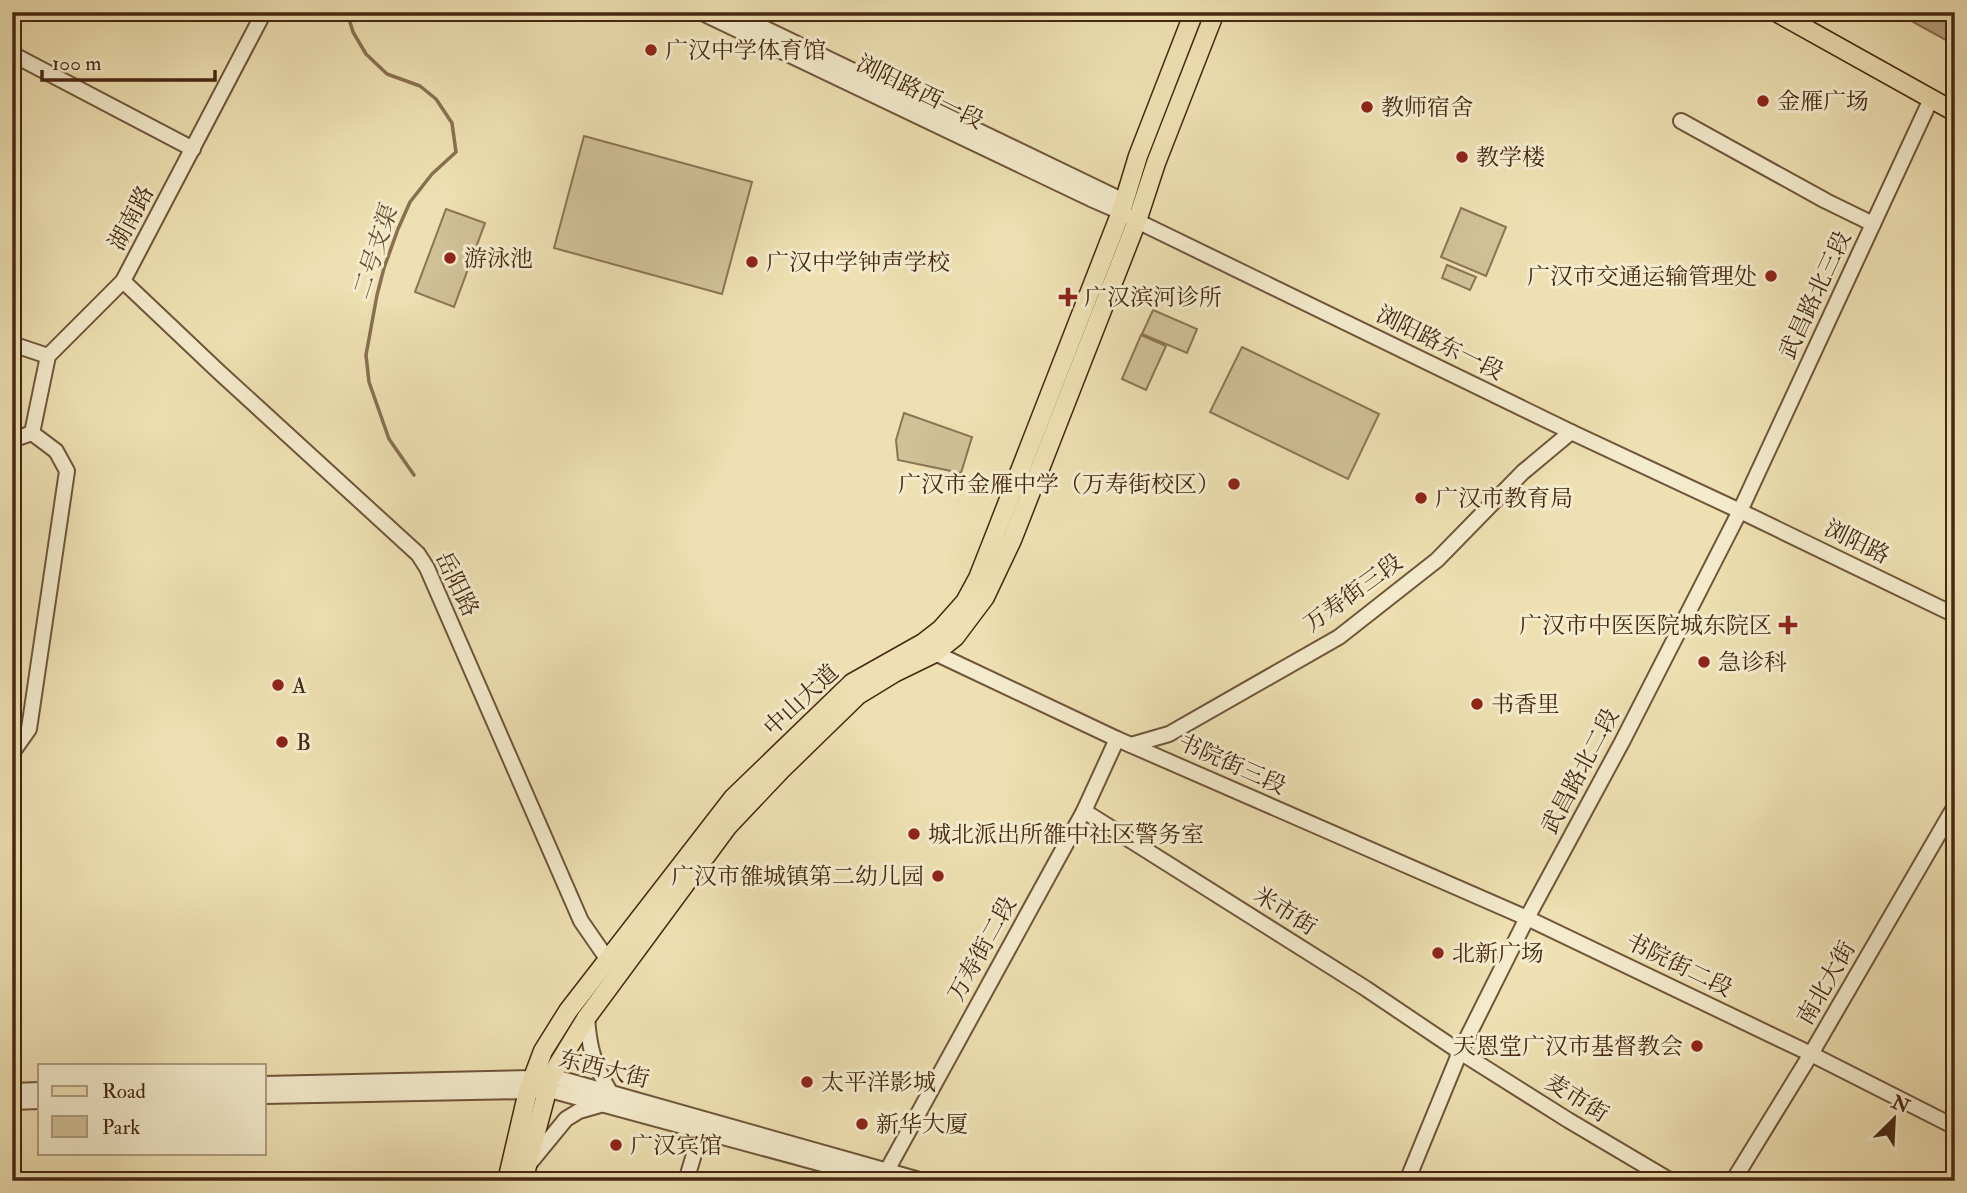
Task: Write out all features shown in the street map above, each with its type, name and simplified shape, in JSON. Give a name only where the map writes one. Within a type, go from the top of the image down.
[{"type":"main road","points":[[1128,211],[1138,156],[1194,12]]},
{"type":"main road","points":[[1128,211],[1156,163],[1215,12]]},
{"type":"main road","points":[[1776,12],[1955,112]]},
{"type":"main road","name":"中山大道","points":[[507,1181],[540,1083],[728,826],[858,695],[894,674],[929,648],[941,629],[965,602],[978,578],[1128,211]]},
{"type":"main road","name":"中山大道","points":[[524,1174],[543,1051],[568,1011],[733,798],[852,683],[929,648]]},
{"type":"street","name":"湖南路","points":[[48,356],[123,281],[264,12]]},
{"type":"street","name":"浏阳路西一段","points":[[700,12],[1079,193],[1128,211]]},
{"type":"street","points":[[730,12],[1128,211]]},
{"type":"street","points":[[12,54],[192,149]]},
{"type":"street","name":"武昌路北三段","points":[[1740,511],[1931,99]]},
{"type":"street","points":[[1681,121],[1873,224]]},
{"type":"street","name":"浏阳路东一段","points":[[1128,211],[1571,432],[1740,511]]},
{"type":"street","name":"岳阳路","points":[[123,281],[418,554],[427,568],[581,921],[608,960]]},
{"type":"street","points":[[12,344],[48,356],[32,433]]},
{"type":"street","name":"万寿街三段","points":[[1131,745],[1169,734],[1339,637],[1437,560],[1523,472],[1571,432]]},
{"type":"street","points":[[12,440],[32,433]]},
{"type":"street","points":[[12,753],[29,730],[67,471],[56,450],[32,433]]},
{"type":"street","name":"浏阳路","points":[[1740,511],[1955,615]]},
{"type":"street","name":"武昌路北二段","points":[[1407,1181],[1460,1052],[1740,511]]},
{"type":"street","name":"书院街三段","points":[[929,648],[1117,739],[1527,918]]},
{"type":"street","name":"万寿街二段","points":[[884,1178],[1084,811],[1117,739]]},
{"type":"street","name":"南北大街","points":[[1733,1181],[1811,1054],[1955,806]]},
{"type":"street","name":"米市街","points":[[1084,811],[1365,988],[1460,1052]]},
{"type":"street","name":"书院街二段","points":[[1527,918],[1811,1054],[1955,1127]]},
{"type":"street","points":[[524,1174],[566,1119],[607,1098],[590,1051],[587,1017]]},
{"type":"street","name":"麦市街","points":[[1460,1052],[1671,1181]]},
{"type":"street","name":"东西大街","points":[[266,1084],[540,1083],[607,1098],[884,1178]]},
{"type":"street","name":"东西大街","points":[[266,1096],[540,1083]]},
{"type":"street","points":[[12,1091],[38,1090]]},
{"type":"street","name":"东西大街","points":[[607,1098],[701,1131],[884,1178],[923,1181]]},
{"type":"street","points":[[12,1102],[38,1101]]},
{"type":"street","points":[[686,1181],[701,1131]]},
{"type":"green space","points":[[584,136],[752,182],[722,294],[554,248]]},
{"type":"green space","points":[[1461,208],[1506,227],[1486,276],[1441,257]]},
{"type":"green space","name":"游泳池","points":[[446,209],[485,223],[454,307],[415,292]]},
{"type":"green space","points":[[1447,265],[1476,277],[1470,290],[1442,278]]},
{"type":"green space","points":[[1153,310],[1197,329],[1187,353],[1142,334]]},
{"type":"green space","points":[[1141,335],[1166,346],[1146,390],[1122,379]]},
{"type":"green space","points":[[1242,347],[1379,414],[1348,479],[1210,412]]},
{"type":"green space","points":[[904,413],[972,437],[961,473],[898,460],[896,440]]},
{"type":"shaded area","points":[[1895,12],[1955,12],[1955,45]]},
{"type":"waterway","name":"二号支渠","points":[[347,12],[353,32],[366,54],[387,74],[420,86],[436,99],[452,123],[456,152],[432,174],[410,202],[398,229],[377,295],[366,355],[369,382],[389,439],[414,475]]},
{"type":"place","name":"广汉中学体育馆","points":[[651,50]]},
{"type":"place","name":"金雁广场","points":[[1763,101]]},
{"type":"place","name":"教师宿舍","points":[[1367,107]]},
{"type":"place","name":"教学楼","points":[[1462,157]]},
{"type":"place","name":"游泳池","points":[[450,258]]},
{"type":"place","name":"广汉中学钟声学校","points":[[752,262]]},
{"type":"place","name":"广汉市交通运输管理处","points":[[1771,276]]},
{"type":"place","name":"广汉滨河诊所","points":[[1068,297]]},
{"type":"place","name":"广汉市金雁中学（万寿街校区）","points":[[1234,484]]},
{"type":"place","name":"广汉市教育局","points":[[1421,498]]},
{"type":"place","name":"广汉市中医医院城东院区","points":[[1788,625]]},
{"type":"place","name":"急诊科","points":[[1704,662]]},
{"type":"place","name":"A","points":[[278,685]]},
{"type":"place","name":"书香里","points":[[1477,704]]},
{"type":"place","name":"B","points":[[282,742]]},
{"type":"place","name":"城北派出所雒中社区警务室","points":[[914,834]]},
{"type":"place","name":"广汉市雒城镇第二幼儿园","points":[[938,876]]},
{"type":"place","name":"北新广场","points":[[1438,953]]},
{"type":"place","name":"天恩堂广汉市基督教会","points":[[1697,1046]]},
{"type":"place","name":"太平洋影城","points":[[807,1082]]},
{"type":"place","name":"新华大厦","points":[[862,1124]]},
{"type":"place","name":"广汉宾馆","points":[[616,1145]]}]
